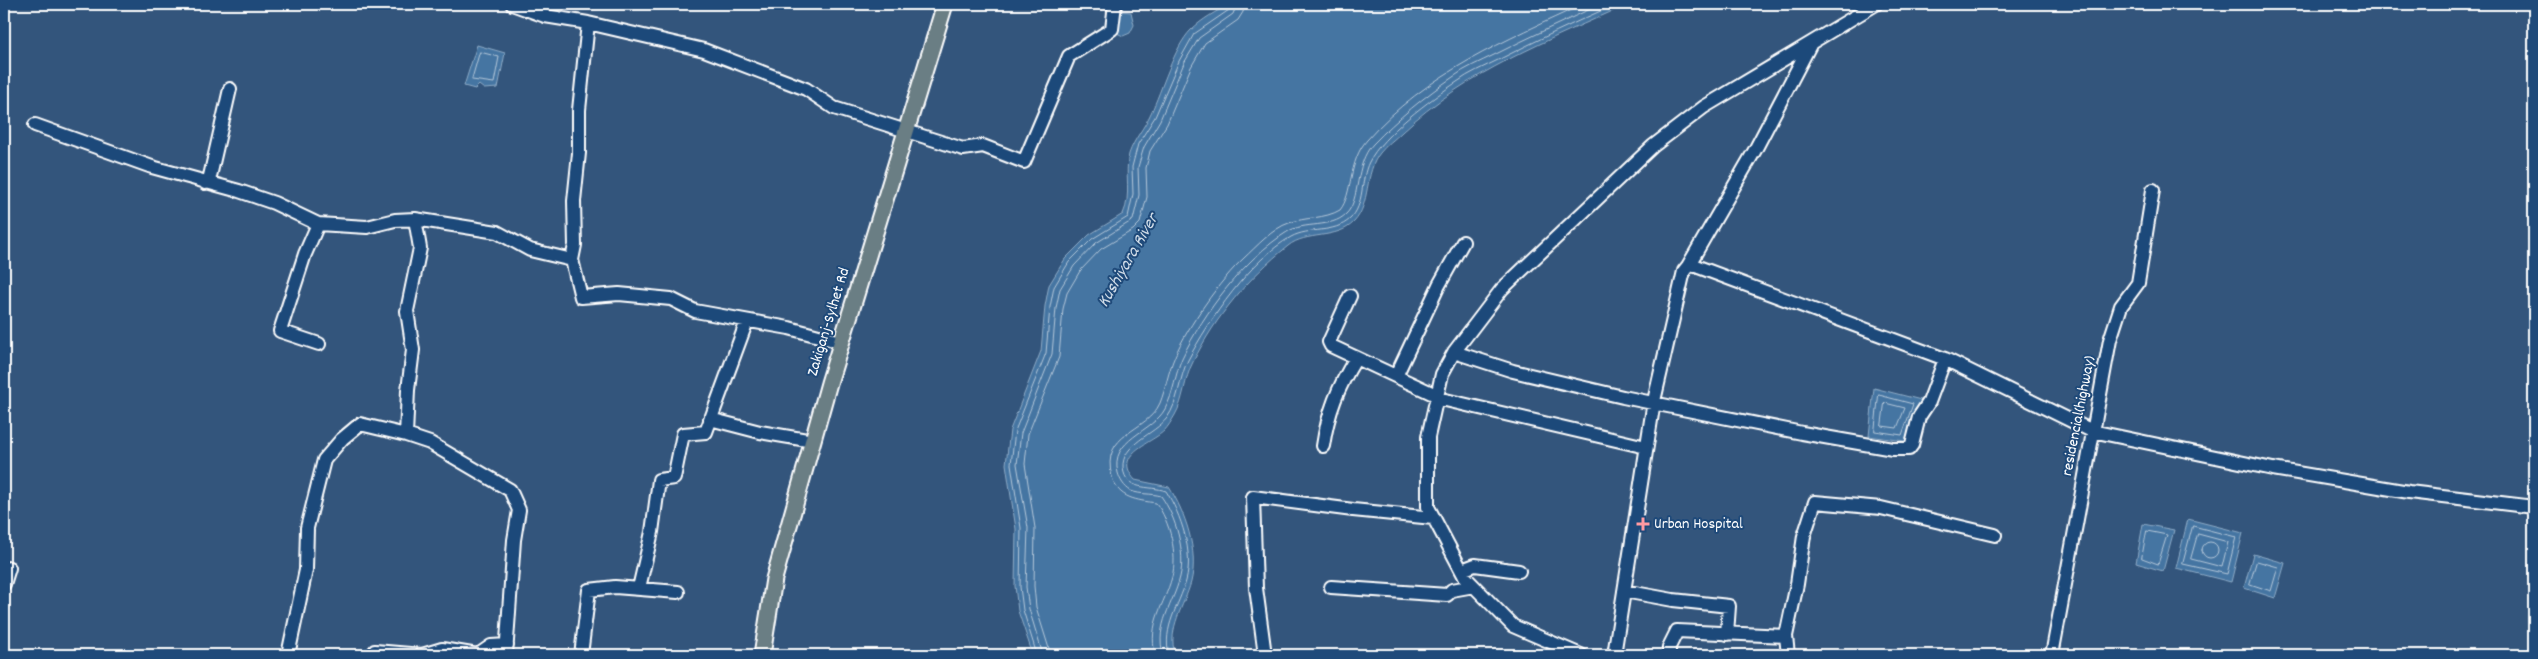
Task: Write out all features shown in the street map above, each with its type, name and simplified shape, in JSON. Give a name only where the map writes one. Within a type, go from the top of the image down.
[{"type":"main road","name":"Zakiganj-Sylhet Rd","points":[[762,655],[774,579],[841,342],[904,131],[945,4]]},
{"type":"street","points":[[512,4],[545,16],[588,23],[704,50],[737,61],[806,89],[834,108],[963,149],[983,146],[1024,162],[1069,56],[1112,29],[1115,4]]},
{"type":"street","points":[[1581,655],[1512,626],[1474,586],[1462,570],[1433,518],[1428,507],[1428,437],[1442,374],[1454,352],[1502,289],[1653,146],[1704,106],[1810,45],[1876,4]]},
{"type":"street","points":[[588,23],[579,110],[579,154],[574,200],[575,245],[572,260],[581,297],[620,294],[671,298],[695,311],[789,328],[841,342]]},
{"type":"street","points":[[1614,655],[1654,401],[1684,271],[1755,150],[1810,45]]},
{"type":"street","points":[[205,183],[209,180],[230,89]]},
{"type":"street","points":[[35,125],[205,183],[239,191],[265,200],[318,224],[367,227],[395,220],[415,218],[497,232],[530,250],[572,260]]},
{"type":"street","name":"residencial(highway)","points":[[2052,655],[2092,432],[2117,316],[2121,306],[2138,283],[2154,190]]},
{"type":"street","points":[[406,435],[408,390],[414,350],[407,311],[420,248],[415,218]]},
{"type":"street","points":[[318,224],[305,254],[280,331],[319,344]]},
{"type":"street","points":[[1396,376],[1439,285],[1463,242]]},
{"type":"street","points":[[1688,266],[1693,265],[1945,359],[2092,432],[2273,469],[2410,492],[2534,507]]},
{"type":"street","points":[[1350,296],[1329,342],[1331,346],[1338,350],[1437,397],[1543,421],[1568,430],[1646,448]]},
{"type":"street","points":[[639,588],[652,532],[659,480],[674,478],[683,434],[706,432],[747,321]]},
{"type":"street","points":[[1454,352],[1513,371],[1583,388],[1654,401],[1768,426],[1893,449],[1909,449],[1912,445],[1919,417],[1929,402],[1945,359]]},
{"type":"street","points":[[1323,446],[1332,404],[1338,387],[1356,358]]},
{"type":"street","points":[[710,419],[760,432],[813,441]]},
{"type":"street","points":[[288,655],[306,570],[307,528],[324,460],[342,439],[360,424],[430,443],[510,490],[519,510],[514,540],[506,650],[491,646],[478,654],[442,649],[422,655],[375,651],[374,655]]},
{"type":"street","points":[[1265,655],[1256,588],[1253,497],[1433,518]]},
{"type":"street","points":[[1788,655],[1786,636],[1797,584],[1804,536],[1815,502],[1881,508],[1995,535]]},
{"type":"street","points":[[1462,570],[1475,565],[1519,570]]},
{"type":"street","points":[[4,584],[9,568]]},
{"type":"street","points":[[1331,587],[1447,595],[1452,590],[1474,586]]},
{"type":"street","points":[[582,655],[589,590],[615,587],[678,592]]},
{"type":"street","points":[[1624,591],[1673,600],[1729,606],[1727,634]]},
{"type":"street","points":[[1669,655],[1669,647],[1677,631],[1786,636]]},
{"type":"water","name":"Kushiyara River","points":[[1230,4],[1628,4],[1509,59],[1453,92],[1427,111],[1380,153],[1372,170],[1363,206],[1354,222],[1347,228],[1339,231],[1304,238],[1288,246],[1246,285],[1212,329],[1193,362],[1178,409],[1171,421],[1164,431],[1130,456],[1128,463],[1129,471],[1135,480],[1169,487],[1180,508],[1189,532],[1192,545],[1193,570],[1191,582],[1177,617],[1173,635],[1175,655],[1033,655],[1018,611],[1015,586],[1016,529],[1006,464],[1010,430],[1041,351],[1049,285],[1065,259],[1089,235],[1123,214],[1128,192],[1127,169],[1129,154],[1151,113],[1179,47],[1195,26]]},
{"type":"water","points":[[1121,11],[1131,12],[1134,25],[1130,33],[1123,36],[1117,33]]},
{"type":"water","points":[[477,45],[505,53],[498,88],[484,89],[479,85],[475,89],[464,86]]},
{"type":"water","points":[[1874,388],[1921,400],[1905,441],[1869,436]]},
{"type":"water","points":[[2188,519],[2243,533],[2231,582],[2176,568]]},
{"type":"water","points":[[2143,524],[2174,530],[2163,571],[2136,563]]},
{"type":"water","points":[[2253,554],[2285,563],[2275,598],[2244,588]]},
{"type":"place","name":"Urban Hospital","points":[[1643,524]]}]
